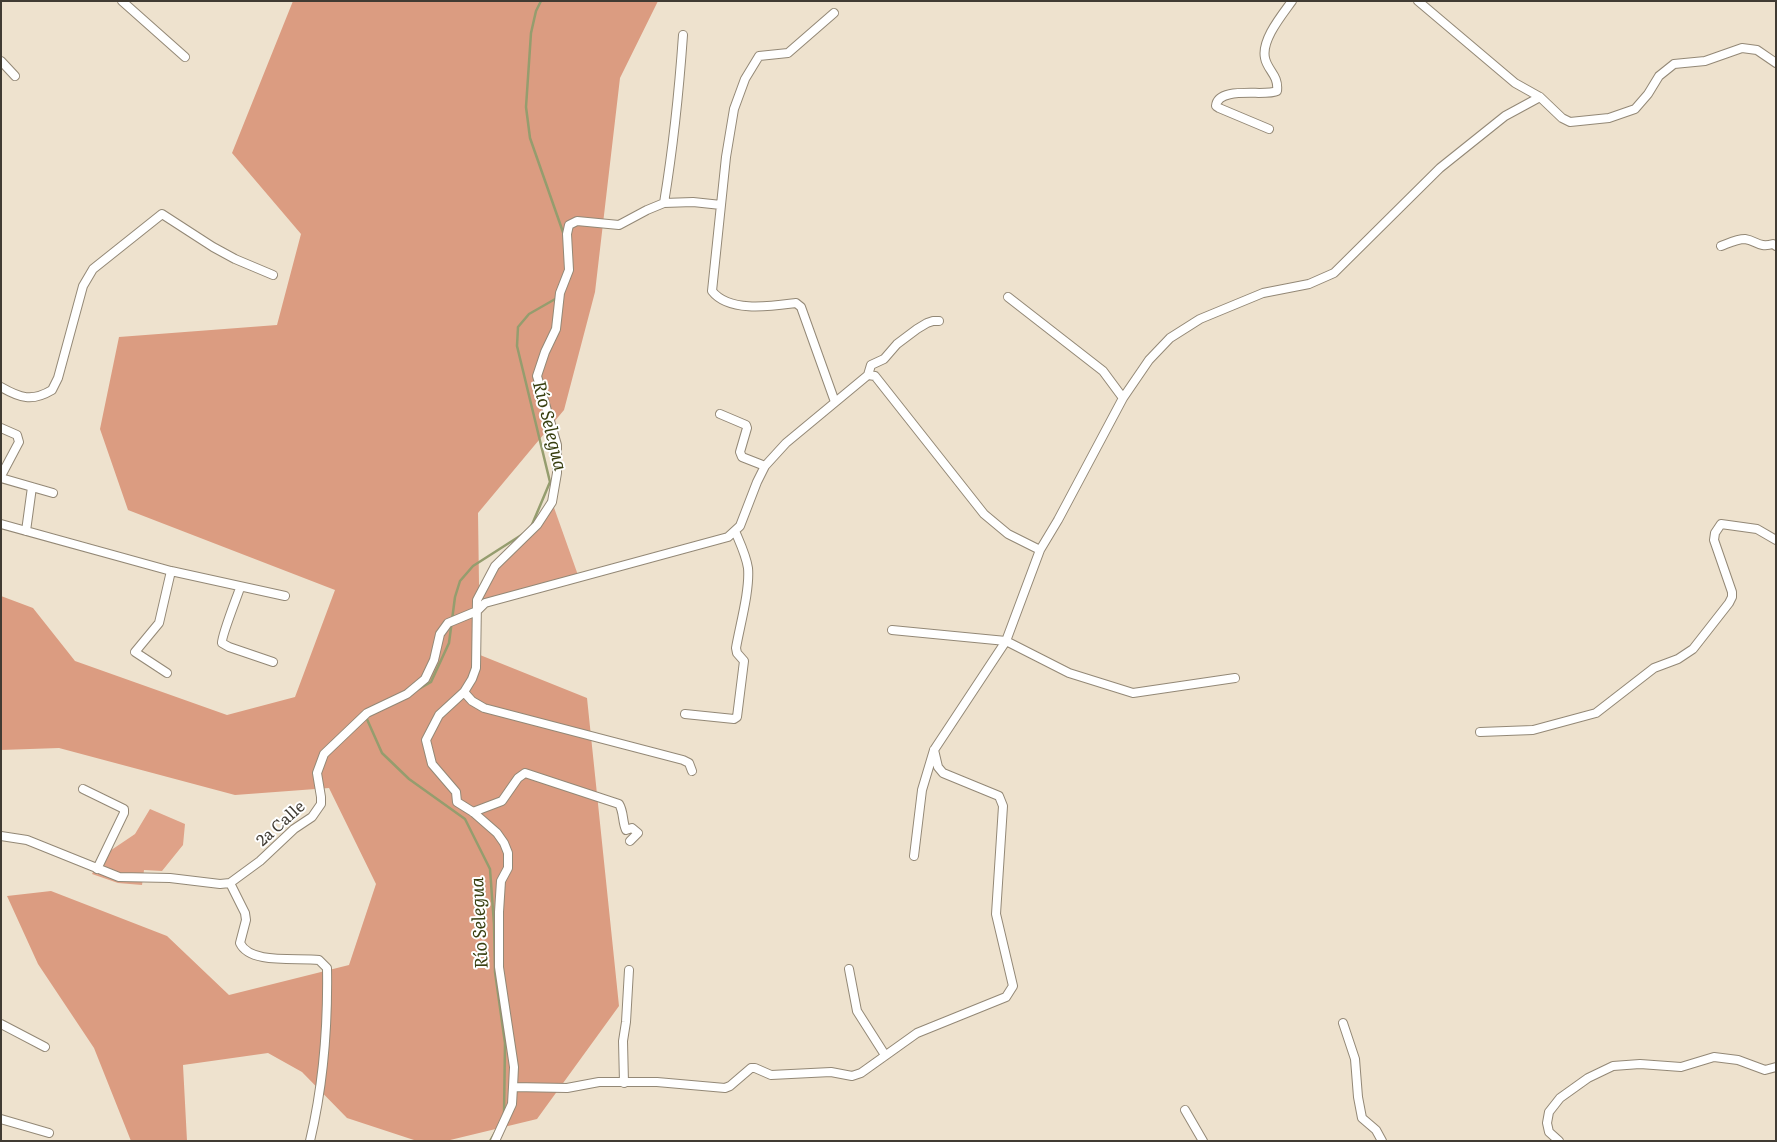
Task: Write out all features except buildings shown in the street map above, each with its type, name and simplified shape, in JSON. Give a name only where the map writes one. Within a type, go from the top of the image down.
[{"type":"street","points":[[122,1],[185,57]]},
{"type":"street","points":[[1268,129],[1216,106],[1220,97],[1254,91],[1271,94],[1277,90],[1278,84],[1274,73],[1265,58],[1266,43],[1274,26],[1292,1]]},
{"type":"street","points":[[1418,1],[1515,83],[1540,97],[1562,118],[1570,122],[1610,118],[1635,109],[1648,94],[1659,76],[1674,64],[1705,61],[1742,48],[1757,50],[1776,63]]},
{"type":"street","points":[[834,13],[788,53],[759,56],[745,79],[734,108],[712,291],[717,298],[729,303],[760,307],[799,304],[835,402]]},
{"type":"street","points":[[664,203],[680,84],[683,36]]},
{"type":"street","points":[[1,60],[15,76]]},
{"type":"street","points":[[914,856],[922,790],[934,750],[1006,641],[1040,550],[1123,398],[1149,360],[1170,338],[1200,319],[1263,294],[1309,284],[1334,273],[1440,168],[1505,116],[1540,97]]},
{"type":"street","points":[[495,1141],[512,1104],[514,1067],[499,967],[501,881],[508,868],[508,853],[498,834],[473,812],[457,802],[456,792],[432,764],[426,740],[439,715],[464,692],[472,679],[476,668],[477,600],[496,566],[537,525],[552,502],[557,445],[537,376],[545,352],[556,329],[560,297],[569,264],[567,234],[569,225],[578,222],[619,225],[664,203],[693,202],[721,204]]},
{"type":"street","points":[[1,388],[15,395],[29,398],[52,390],[58,378],[83,286],[88,276],[104,259],[162,214],[220,251],[273,275]]},
{"type":"street","points":[[1721,246],[1741,239],[1764,246],[1773,244],[1776,246]]},
{"type":"street","points":[[1008,297],[1103,371],[1123,398]]},
{"type":"street","points":[[685,714],[734,719],[737,717],[744,662],[737,653],[736,648],[748,567],[734,531],[740,526],[765,466],[786,443],[868,375],[871,365],[884,360],[897,344],[927,323],[939,321]]},
{"type":"street","points":[[868,375],[875,376],[984,514],[1008,534],[1040,550]]},
{"type":"street","points":[[720,414],[746,425],[747,428],[740,452],[742,457],[765,466]]},
{"type":"street","points":[[1,428],[17,435],[19,442],[1,477],[53,493]]},
{"type":"street","points":[[26,531],[32,487]]},
{"type":"street","points":[[1,524],[172,571],[240,588],[285,596]]},
{"type":"street","points":[[1480,732],[1533,730],[1596,713],[1654,668],[1678,659],[1693,649],[1730,603],[1732,592],[1714,540],[1715,533],[1721,524],[1757,529],[1776,540]]},
{"type":"street","name":"2a Calle","points":[[230,883],[260,861],[294,829],[312,817],[321,804],[316,773],[324,754],[367,712],[407,694],[425,679],[434,660],[440,634],[452,622],[477,612],[485,603],[728,537],[734,531]]},
{"type":"street","points":[[167,673],[135,652],[159,623],[172,571]]},
{"type":"street","points":[[240,588],[230,620],[221,638],[222,643],[273,662]]},
{"type":"street","points":[[892,630],[1006,641],[1069,673],[1133,693],[1235,678]]},
{"type":"street","points":[[464,692],[472,701],[484,708],[682,760],[689,763],[692,771]]},
{"type":"street","points":[[513,1087],[567,1088],[599,1082],[657,1082],[724,1088],[730,1086],[751,1068],[771,1075],[831,1072],[852,1076],[861,1072],[917,1033],[1006,996],[1013,986],[996,914],[1002,800],[999,796],[943,773],[938,767],[934,750]]},
{"type":"street","points":[[473,812],[502,801],[518,778],[525,773],[619,804],[624,814],[623,822],[626,830],[632,828],[638,833],[630,841]]},
{"type":"street","points":[[83,789],[124,809],[124,813],[97,869]]},
{"type":"street","points":[[1,836],[27,840],[119,877],[170,878],[220,884],[230,883],[246,920],[240,943],[242,948],[248,953],[271,958],[319,960],[327,968],[328,995],[318,1104],[310,1141]]},
{"type":"street","points":[[849,969],[858,1011],[885,1055]]},
{"type":"street","points":[[624,1083],[622,1041],[626,1022],[629,970]]},
{"type":"street","points":[[1343,1023],[1355,1059],[1362,1118],[1376,1130],[1382,1141]]},
{"type":"street","points":[[1,1024],[45,1047]]},
{"type":"street","points":[[1559,1141],[1550,1132],[1547,1123],[1549,1112],[1560,1098],[1588,1078],[1613,1066],[1640,1064],[1681,1067],[1714,1057],[1738,1060],[1765,1070],[1776,1067]]},
{"type":"street","points":[[1185,1110],[1203,1141]]},
{"type":"street","points":[[1,1119],[49,1132]]},
{"type":"shaded area","points":[[293,1],[658,1],[620,78],[595,292],[564,410],[478,513],[480,655],[587,698],[619,1006],[537,1119],[446,1141],[417,1141],[347,1118],[302,1072],[268,1053],[183,1065],[187,1141],[131,1141],[94,1048],[38,964],[7,896],[51,891],[167,936],[229,995],[349,965],[376,884],[329,788],[235,795],[59,748],[1,750],[1,596],[33,608],[75,661],[227,715],[295,697],[335,590],[128,510],[100,429],[119,337],[277,325],[301,234],[232,153]]},
{"type":"shaded area","points":[[552,502],[579,578],[485,603],[482,597],[494,568]]},
{"type":"shaded area","points":[[150,809],[185,824],[183,845],[162,871],[144,870],[142,885],[118,883],[92,874],[101,857],[135,834]]},
{"type":"waterway","name":"Río Selegua","points":[[541,1],[536,11],[531,33],[526,107],[530,138],[564,235]]},
{"type":"waterway","name":"Río Selegua","points":[[531,527],[550,482],[517,346],[518,327],[529,314],[557,298]]},
{"type":"waterway","name":"Río Selegua","points":[[417,690],[431,682],[449,643],[455,597],[460,581],[473,566],[523,534]]},
{"type":"waterway","name":"Río Selegua","points":[[366,717],[382,753],[409,779],[465,819],[490,869],[495,972],[505,1043],[504,1115]]},
{"type":"waterway","name":"Río Selegua","points":[[490,1141],[498,1127]]}]
